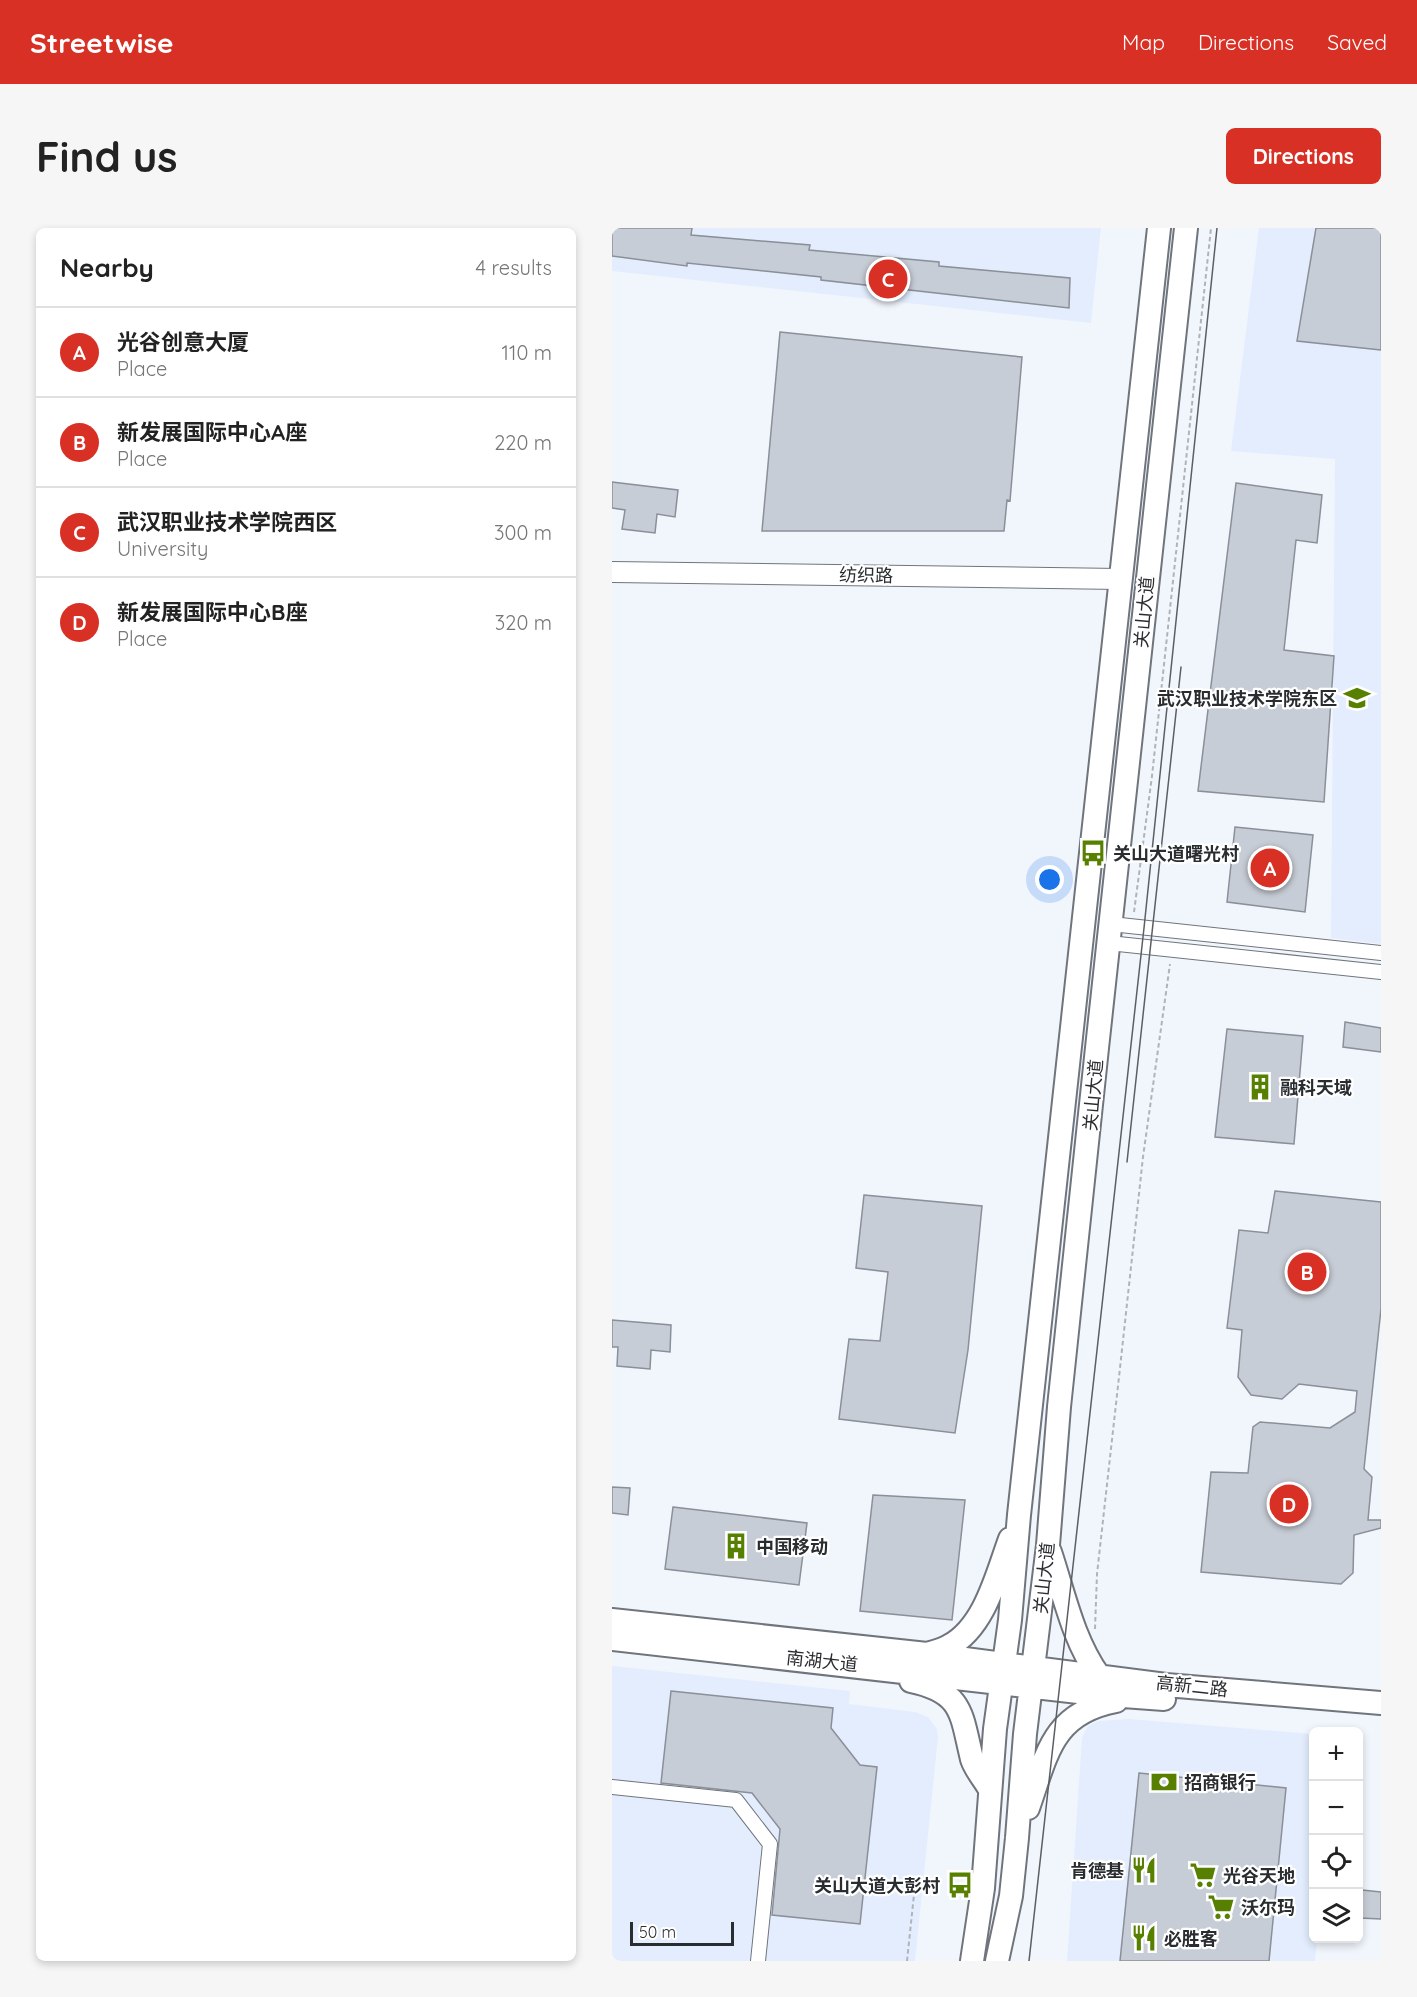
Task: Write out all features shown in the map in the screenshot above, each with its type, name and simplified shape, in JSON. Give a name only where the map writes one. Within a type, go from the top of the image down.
[{"type":"main road","name":"关山大道","points":[[972,1961],[987,1842],[989,1788],[1093,853],[1119,579],[1159,228]]},
{"type":"main road","name":"关山大道","points":[[997,1961],[1011,1896],[1032,1677],[1048,1545],[1059,1407],[1186,228]]},
{"type":"main road","name":"纺织路","points":[[612,572],[1119,579]]},
{"type":"main road","points":[[927,1654],[950,1646],[970,1627],[985,1604],[1019,1515]]},
{"type":"main road","points":[[1048,1545],[1078,1639],[1087,1659],[1099,1676]]},
{"type":"main road","name":"南湖大道","points":[[612,1620],[927,1654],[1003,1673]]},
{"type":"main road","name":"南湖大道","points":[[612,1639],[816,1660],[1032,1677]]},
{"type":"main road","points":[[816,1660],[921,1683],[947,1696],[959,1708],[968,1732],[973,1762],[989,1788]]},
{"type":"main road","name":"高新二路","points":[[1032,1677],[1099,1676],[1166,1685],[1381,1703]]},
{"type":"main road","name":"高新二路","points":[[1032,1677],[1142,1697],[1381,1717]]},
{"type":"main road","points":[[1017,1838],[1046,1755],[1066,1722],[1094,1705],[1142,1697]]},
{"type":"street","points":[[1110,934],[1381,953]]},
{"type":"street","points":[[1110,934],[1381,972]]},
{"type":"street","points":[[612,1787],[736,1800],[770,1844],[758,1961]]},
{"type":"path","points":[[907,1961],[915,1885]]},
{"type":"shaded area","points":[[612,228],[1101,228],[1091,323],[612,271]]},
{"type":"shaded area","name":"武汉职业技术学院东区","points":[[1259,228],[1381,228],[1381,944],[1331,938],[1335,459],[1231,451]]},
{"type":"shaded area","points":[[612,1666],[850,1691],[849,1704],[915,1712],[928,1717],[937,1729],[938,1737],[915,1961],[612,1961]]},
{"type":"shaded area","name":"光谷天地","points":[[1129,1719],[1309,1734],[1309,1943],[1317,1943],[1315,1961],[1067,1961],[1082,1738],[1088,1726],[1099,1721]]},
{"type":"building","points":[[612,228],[692,228],[691,235],[810,245],[809,250],[939,262],[939,266],[1070,278],[1069,308],[821,280],[821,277],[687,263],[687,266],[612,256]]},
{"type":"building","points":[[1316,228],[1381,228],[1381,350],[1297,341]]},
{"type":"building","points":[[780,332],[1022,357],[1010,501],[1007,500],[1004,531],[762,531]]},
{"type":"building","points":[[612,482],[678,490],[675,517],[657,514],[655,533],[622,529],[625,510],[612,508]]},
{"type":"building","points":[[1236,483],[1322,495],[1317,543],[1296,540],[1284,650],[1334,656],[1324,802],[1198,791]]},
{"type":"building","points":[[1235,827],[1313,835],[1305,912],[1227,902]]},
{"type":"building","points":[[1345,1022],[1381,1028],[1381,1052],[1343,1047]]},
{"type":"building","name":"融科天域","points":[[1227,1029],[1303,1036],[1294,1144],[1215,1137]]},
{"type":"building","points":[[1275,1191],[1381,1202],[1381,1309],[1364,1469],[1372,1477],[1368,1520],[1381,1520],[1381,1528],[1354,1535],[1353,1573],[1341,1584],[1201,1572],[1211,1472],[1248,1473],[1253,1427],[1260,1422],[1330,1428],[1355,1412],[1357,1391],[1299,1384],[1282,1399],[1251,1395],[1238,1377],[1242,1330],[1227,1328],[1239,1230],[1268,1233]]},
{"type":"building","points":[[864,1195],[982,1206],[968,1350],[955,1433],[839,1419],[849,1339],[880,1341],[888,1272],[856,1268]]},
{"type":"building","points":[[612,1320],[671,1325],[670,1352],[651,1350],[650,1369],[617,1366],[618,1347],[612,1347]]},
{"type":"building","points":[[612,1487],[630,1488],[628,1515],[612,1513]]},
{"type":"building","points":[[873,1495],[965,1500],[952,1620],[860,1611]]},
{"type":"building","name":"中国移动","points":[[673,1507],[807,1523],[799,1585],[665,1569]]},
{"type":"building","points":[[671,1691],[833,1708],[831,1728],[860,1765],[877,1767],[860,1924],[772,1915],[780,1829],[752,1793],[661,1783]]},
{"type":"building","name":"光谷天地","points":[[1139,1773],[1286,1788],[1269,1961],[1120,1961]]},
{"type":"building","points":[[1363,1890],[1381,1892],[1381,1919],[1363,1918]]},
{"type":"tram line","points":[[1029,1961],[1144,928],[1217,228]]},
{"type":"tram line","points":[[1127,1162],[1181,667]]},
{"type":"place","name":"武汉职业技术学院西区","points":[[888,279]]},
{"type":"place","name":"武汉职业技术学院东区","points":[[1357,698]]},
{"type":"place","name":"关山大道曙光村","points":[[1093,853]]},
{"type":"place","name":"光谷创意大厦","points":[[1270,868]]},
{"type":"place","name":"融科天域","points":[[1260,1087]]},
{"type":"place","name":"新发展国际中心A座","points":[[1307,1272]]},
{"type":"place","name":"新发展国际中心B座","points":[[1289,1504]]},
{"type":"place","name":"中国移动","points":[[736,1546]]},
{"type":"place","name":"招商银行","points":[[1164,1782]]},
{"type":"place","name":"肯德基","points":[[1144,1870]]},
{"type":"place","name":"光谷天地","points":[[1203,1875]]},
{"type":"place","name":"关山大道大彭村","points":[[960,1885]]},
{"type":"place","name":"沃尔玛","points":[[1221,1907]]},
{"type":"place","name":"必胜客","points":[[1144,1938]]}]
